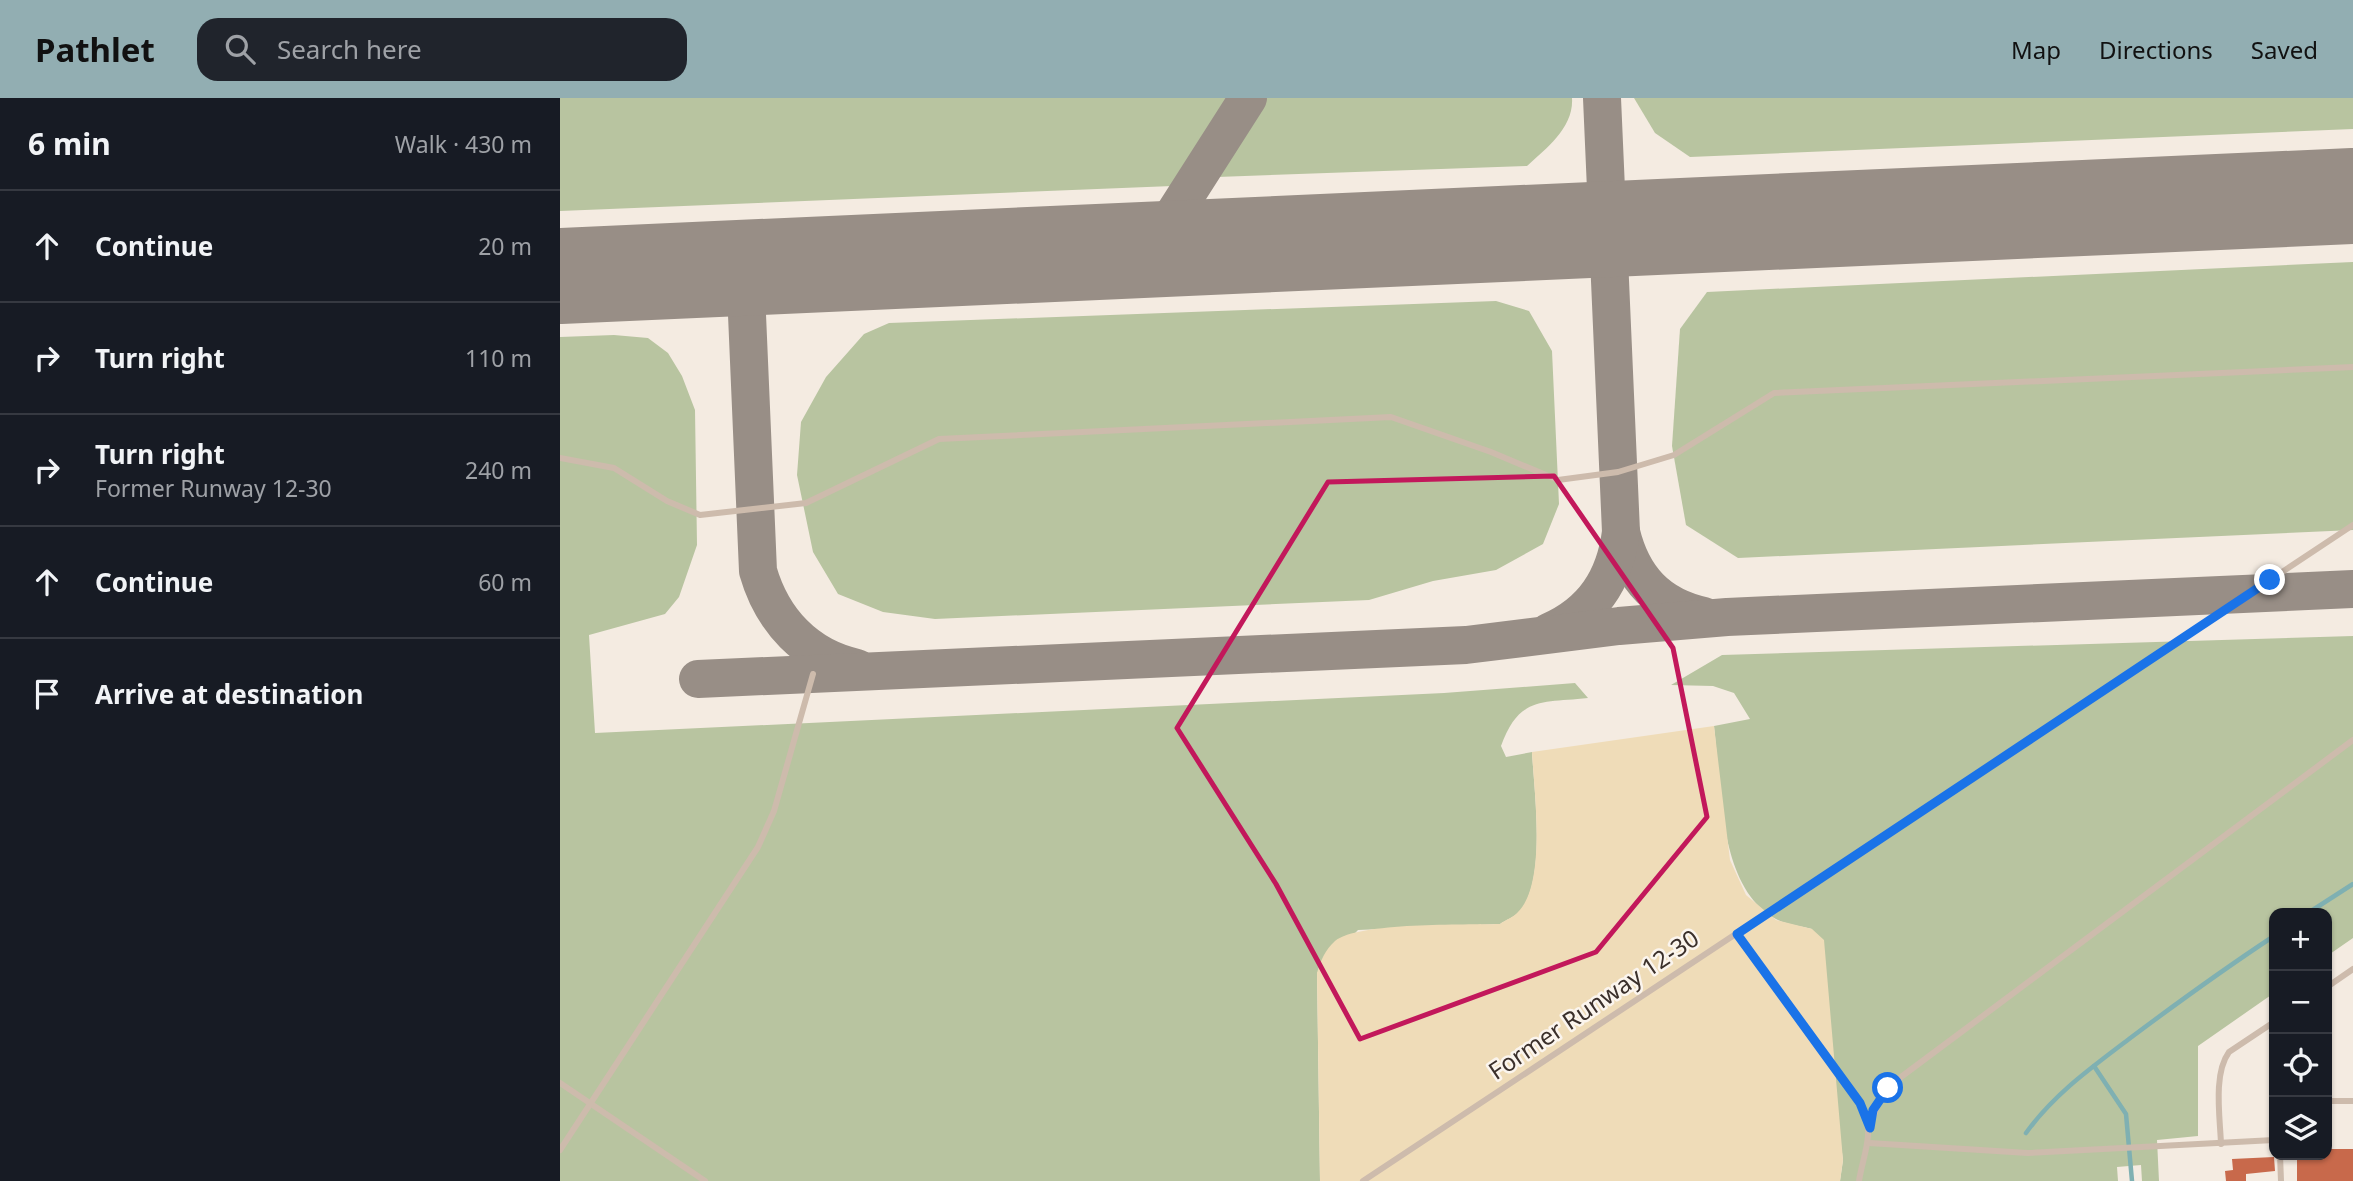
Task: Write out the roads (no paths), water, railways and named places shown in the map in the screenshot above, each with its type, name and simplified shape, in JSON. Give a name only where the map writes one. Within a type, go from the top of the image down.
[{"type":"lane","points":[[560,458],[614,468],[667,501],[700,515],[806,503],[939,439],[1391,417],[1491,452],[1558,480],[1618,472],[1674,455],[1774,393],[2353,367]]},
{"type":"lane","name":"Former Runway 12-30","points":[[1363,1181],[2353,525]]},
{"type":"lane","points":[[560,1150],[758,847],[778,799],[813,674]]},
{"type":"lane","points":[[1860,1181],[1870,1128],[1880,1099],[1901,1077],[2353,740]]},
{"type":"lane","points":[[1737,934],[1860,1103],[1870,1128]]},
{"type":"lane","points":[[2332,984],[2353,969]]},
{"type":"lane","points":[[2221,1143],[2220,1102],[2224,1059],[2229,1052],[2269,1025]]},
{"type":"lane","points":[[560,1083],[705,1181]]},
{"type":"lane","points":[[2327,1097],[2327,1101],[2353,1101]]},
{"type":"lane","points":[[1869,1143],[2028,1153],[2269,1140]]},
{"type":"lane","points":[[2280,1160],[2281,1181]]},
{"type":"waterway","points":[[2316,908],[2353,884]]},
{"type":"waterway","points":[[2026,1133],[2049,1106],[2087,1071],[2269,939]]},
{"type":"waterway","points":[[2094,1066],[2126,1114],[2132,1181]]}]
